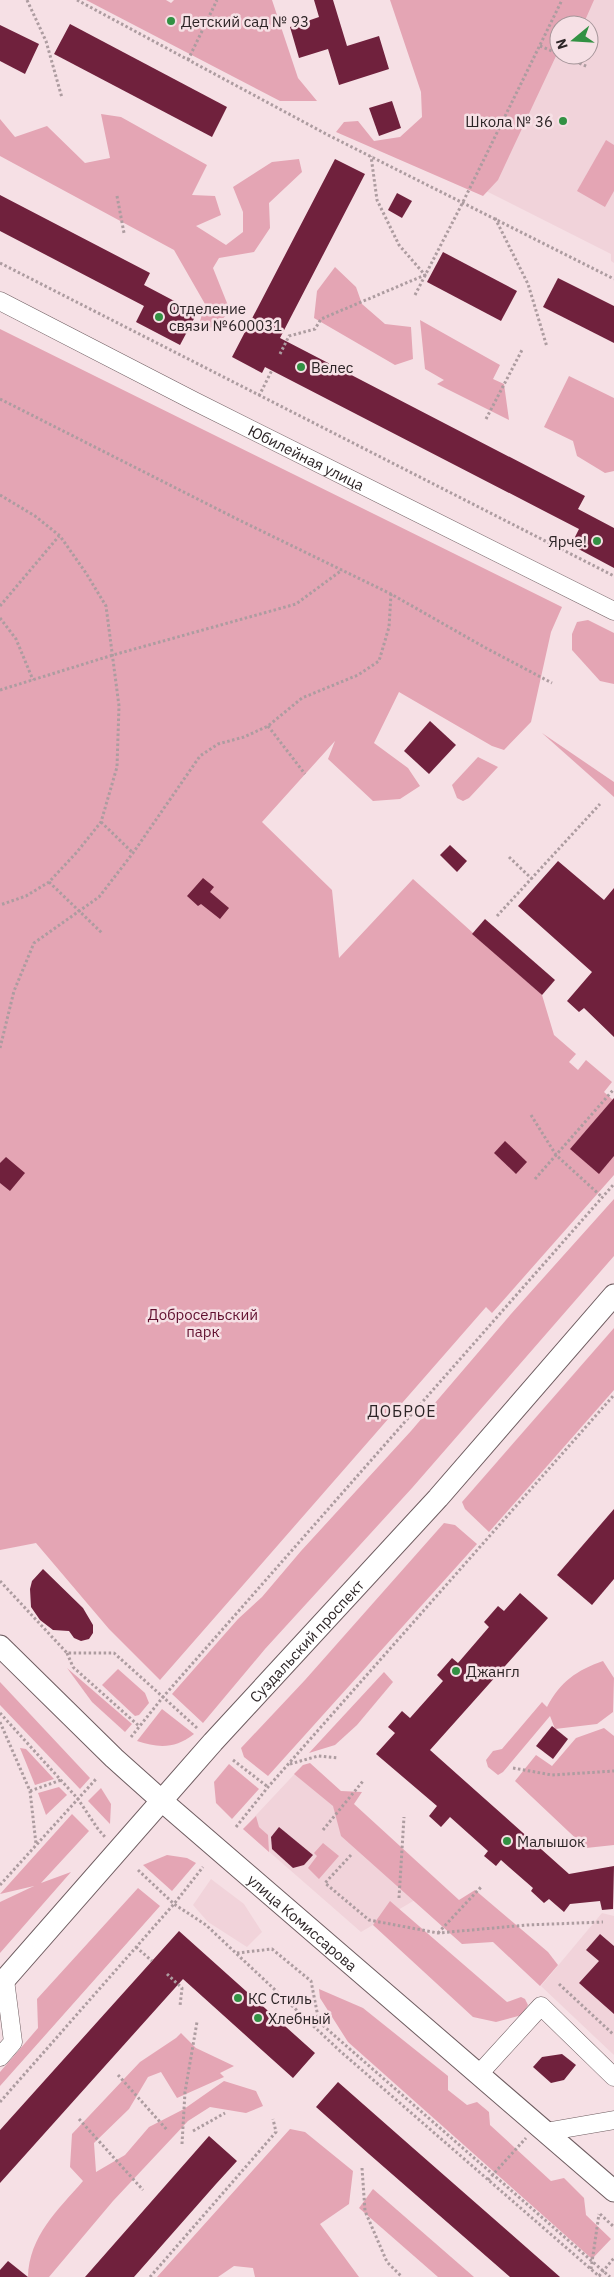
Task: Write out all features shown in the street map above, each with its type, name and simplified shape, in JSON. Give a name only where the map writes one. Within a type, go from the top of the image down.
[{"type":"main road","name":"Суздальский проспект","points":[[2,1982],[162,1801],[438,1498],[614,1295]]},
{"type":"main road","name":"улица Комиссарова","points":[[0,1646],[114,1758],[162,1801],[614,2191]]},
{"type":"street","name":"Юбилейная улица","points":[[0,301],[194,401],[614,611]]},
{"type":"street","points":[[0,2057],[13,2042],[2,1982]]},
{"type":"street","points":[[479,2074],[541,2006],[614,2077]]},
{"type":"street","points":[[541,2129],[614,2120]]},
{"type":"path","points":[[27,0],[46,42],[62,98]]},
{"type":"path","points":[[77,0],[371,156],[614,278]]},
{"type":"path","points":[[188,60],[217,0]]},
{"type":"path","points":[[415,295],[562,0]]},
{"type":"path","points":[[540,46],[549,50]]},
{"type":"path","points":[[583,65],[588,67]]},
{"type":"path","points":[[371,156],[377,200],[399,245],[425,275]]},
{"type":"path","points":[[117,196],[124,233]]},
{"type":"path","points":[[496,218],[528,284],[547,347]]},
{"type":"path","points":[[0,263],[614,576]]},
{"type":"path","points":[[280,354],[289,336],[315,329],[321,319],[425,275]]},
{"type":"path","points":[[486,419],[522,350]]},
{"type":"path","points":[[259,396],[272,370]]},
{"type":"path","points":[[0,399],[391,594],[552,683]]},
{"type":"path","points":[[0,495],[35,516],[60,536],[106,606],[119,706],[117,767],[100,822],[77,852],[49,882],[26,896],[0,904]]},
{"type":"path","points":[[0,606],[60,536]]},
{"type":"path","points":[[0,690],[112,655],[296,604],[342,570]]},
{"type":"path","points":[[0,1048],[14,992],[34,943],[99,897],[200,756],[218,744],[244,737],[268,726],[302,698],[358,675],[379,661],[389,627],[391,594]]},
{"type":"path","points":[[0,618],[16,639],[33,680]]},
{"type":"path","points":[[268,726],[306,774]]},
{"type":"path","points":[[498,916],[600,804]]},
{"type":"path","points":[[100,822],[133,852]]},
{"type":"path","points":[[509,856],[532,879]]},
{"type":"path","points":[[49,882],[102,933]]},
{"type":"path","points":[[535,1179],[614,1089]]},
{"type":"path","points":[[531,1115],[556,1155],[602,1197]]},
{"type":"path","points":[[131,1737],[163,1697],[614,1184]]},
{"type":"path","points":[[236,1827],[268,1787],[614,1395]]},
{"type":"path","points":[[0,1581],[66,1653],[73,1667],[139,1726]]},
{"type":"path","points":[[66,1653],[114,1653],[197,1728]]},
{"type":"path","points":[[0,1714],[78,1799],[105,1837]]},
{"type":"path","points":[[0,1722],[30,1791],[36,1845]]},
{"type":"path","points":[[289,1764],[318,1756],[338,1758]]},
{"type":"path","points":[[233,1760],[268,1787]]},
{"type":"path","points":[[513,1768],[552,1775],[614,1771]]},
{"type":"path","points":[[0,1885],[96,1779]]},
{"type":"path","points":[[30,1791],[61,1780]]},
{"type":"path","points":[[323,1830],[363,1781]]},
{"type":"path","points":[[399,1898],[404,1817]]},
{"type":"path","points":[[351,1855],[325,1883],[370,1920],[438,1933],[526,1925],[603,1922]]},
{"type":"path","points":[[0,2102],[174,1904],[203,1867]]},
{"type":"path","points":[[138,1870],[174,1904],[206,1925],[314,2027],[599,2277],[614,2258]]},
{"type":"path","points":[[438,1933],[482,1886]]},
{"type":"path","points":[[136,1947],[152,1961]]},
{"type":"path","points":[[237,1953],[272,1949],[311,1981],[319,2022],[610,2277]]},
{"type":"path","points":[[166,1974],[182,1988],[180,2006]]},
{"type":"path","points":[[559,1984],[614,2035]]},
{"type":"path","points":[[182,2144],[185,2092],[197,2022]]},
{"type":"path","points":[[314,2027],[319,2022]]},
{"type":"path","points":[[118,2075],[168,2131]]},
{"type":"path","points":[[193,2131],[225,2112]]},
{"type":"path","points":[[79,2119],[143,2190]]},
{"type":"path","points":[[150,2277],[276,2132],[273,2119]]},
{"type":"path","points":[[488,2180],[541,2129]]},
{"type":"path","points":[[362,2168],[365,2211],[388,2262],[402,2277]]},
{"type":"path","points":[[591,2269],[600,2214],[614,2227]]},
{"type":"shaded area","name":"Школа № 36","points":[[573,0],[614,0],[614,263],[611,261],[611,254],[480,188],[549,48],[549,65],[599,65],[599,15],[566,15]]},
{"type":"shaded area","points":[[303,1765],[435,1888],[361,1932],[243,1829]]},
{"type":"shaded area","points":[[211,1879],[244,1904],[262,1932],[247,1947],[208,1922],[193,1905]]},
{"type":"shaded area","points":[[602,1913],[614,1916],[614,2055],[541,1986]]},
{"type":"green space","points":[[86,0],[166,0],[171,3],[174,0],[272,0],[298,78],[317,101],[280,101]]},
{"type":"green space","points":[[390,0],[594,0],[587,15],[549,15],[549,65],[552,65],[498,180],[483,196],[336,132],[344,122],[358,121],[374,141],[400,137],[422,117],[421,92]]},
{"type":"green space","points":[[101,114],[121,117],[207,165],[192,195],[215,196],[221,215],[196,226],[226,245],[243,232],[243,212],[233,187],[272,162],[299,159],[302,172],[269,203],[270,228],[254,252],[219,258],[213,268],[229,308],[219,327],[198,328],[205,304],[174,250],[0,156],[0,119],[15,137],[47,126],[85,163],[110,158]]},
{"type":"green space","points":[[606,140],[614,145],[614,191],[605,207],[577,191]]},
{"type":"green space","points":[[335,267],[356,287],[362,304],[385,324],[411,327],[413,359],[395,365],[314,318],[317,291]]},
{"type":"green space","points":[[420,320],[500,365],[493,379],[504,384],[509,420],[437,384],[444,380],[425,369]]},
{"type":"green space","name":"Добросельский парк","points":[[0,329],[562,607],[551,632],[531,722],[504,750],[492,746],[399,692],[374,743],[408,768],[420,786],[400,799],[373,801],[328,759],[335,741],[262,822],[332,890],[339,958],[413,879],[542,995],[554,1035],[576,1054],[569,1062],[578,1070],[586,1060],[612,1082],[604,1092],[613,1100],[614,1098],[614,1175],[492,1313],[486,1307],[160,1680],[109,1629],[36,1543],[0,1550]]},
{"type":"green space","points":[[569,376],[614,398],[614,471],[605,473],[577,456],[573,441],[544,427]]},
{"type":"green space","points":[[588,620],[614,633],[614,684],[600,681],[572,650],[572,634],[577,622]]},
{"type":"green space","points":[[542,733],[614,782],[614,797]]},
{"type":"green space","points":[[478,757],[498,767],[469,798],[463,801],[457,798],[452,785]]},
{"type":"green space","points":[[614,1199],[614,1256],[412,1488],[265,1649],[203,1723],[172,1694],[238,1619],[262,1597],[301,1551],[411,1431],[511,1314]]},
{"type":"green space","points":[[614,1328],[614,1390],[489,1532],[465,1509],[462,1502]]},
{"type":"green space","points":[[444,1523],[455,1525],[477,1544],[268,1776],[244,1757],[241,1748],[305,1680]]},
{"type":"green space","points":[[603,1661],[614,1678],[613,1712],[597,1724],[555,1729],[550,1716],[503,1772],[498,1775],[488,1767],[486,1760],[493,1751],[502,1749],[542,1702],[547,1707],[552,1698],[570,1678],[585,1668]]},
{"type":"green space","points":[[67,1668],[132,1724],[125,1732],[92,1702]]},
{"type":"green space","points":[[118,1669],[145,1693],[149,1703],[139,1715],[135,1716],[102,1685]]},
{"type":"green space","points":[[384,1672],[393,1682],[357,1725],[335,1745],[309,1753]]},
{"type":"green space","points":[[0,1682],[90,1778],[80,1789],[0,1705]]},
{"type":"green space","points":[[162,1709],[194,1734],[173,1745],[166,1746],[137,1741]]},
{"type":"green space","points":[[604,1728],[614,1736],[614,1845],[586,1848],[515,1781],[536,1755],[552,1766],[576,1738]]},
{"type":"green space","points":[[20,1748],[26,1749],[54,1779],[35,1785]]},
{"type":"green space","points":[[310,1763],[341,1791],[362,1792],[354,1804],[459,1900],[475,1890],[548,1952],[558,1965],[540,1986],[493,1942],[462,1944],[341,1836],[333,1806],[294,1774],[303,1765]]},
{"type":"green space","points":[[229,1764],[259,1789],[232,1819],[216,1803],[214,1782]]},
{"type":"green space","points":[[59,1787],[67,1795],[46,1815],[38,1793]]},
{"type":"green space","points":[[101,1788],[111,1804],[110,1824],[88,1801]]},
{"type":"green space","points":[[72,1814],[89,1831],[41,1883],[71,1872],[0,1953],[0,1902],[34,1886],[0,1894]]},
{"type":"green space","points":[[256,1816],[259,1827],[268,1835],[269,1852],[243,1829]]},
{"type":"green space","points":[[323,1843],[339,1856],[319,1879],[308,1868],[317,1856],[314,1853]]},
{"type":"green space","points":[[167,1855],[187,1858],[196,1863],[172,1891],[143,1865]]},
{"type":"green space","points":[[138,1888],[160,1906],[0,2086],[0,2072],[38,2028],[37,1999]]},
{"type":"green space","points":[[390,1901],[507,2002],[521,1997],[525,1999],[528,2005],[522,2015],[496,2022],[473,2017],[373,1925]]},
{"type":"green space","points":[[319,1989],[363,2008],[448,2076],[448,2090],[467,2105],[477,2102],[489,2112],[490,2125],[551,2181],[564,2178],[584,2198],[586,2215],[611,2239],[592,2259],[348,2042],[320,1998]]},
{"type":"green space","points":[[181,2033],[196,2048],[234,2066],[220,2073],[224,2077],[177,2098],[161,2072],[148,2077],[129,2109],[94,2143],[96,2172],[125,2155],[149,2127],[184,2109],[224,2081],[256,2091],[263,2106],[246,2113],[210,2107],[188,2121],[113,2201],[49,2277],[28,2277],[30,2262],[39,2236],[46,2224],[83,2181],[70,2167],[72,2134],[140,2062]]},
{"type":"green space","points":[[290,2129],[305,2132],[353,2171],[349,2204],[320,2224],[359,2277],[255,2277],[253,2268],[234,2266],[218,2277],[157,2277]]},
{"type":"green space","points":[[373,2189],[474,2277],[438,2277],[359,2208]]},
{"type":"building","points":[[314,0],[333,0],[347,46],[379,36],[389,69],[339,85],[328,49],[299,58],[290,27],[319,17]]},
{"type":"building","points":[[70,24],[227,107],[212,137],[54,54]]},
{"type":"building","points":[[0,25],[39,44],[25,74],[0,61]]},
{"type":"building","points":[[392,101],[401,128],[379,136],[369,108]]},
{"type":"building","points":[[335,159],[365,174],[280,338],[585,496],[578,509],[614,528],[614,568],[571,545],[579,529],[265,367],[262,373],[232,357]]},
{"type":"building","points":[[397,193],[412,201],[402,218],[388,210]]},
{"type":"building","points":[[0,195],[150,273],[144,285],[197,313],[180,345],[136,322],[144,306],[0,231]]},
{"type":"building","points":[[443,252],[517,291],[501,321],[427,282]]},
{"type":"building","points":[[558,278],[614,306],[614,343],[543,307]]},
{"type":"building","points":[[430,721],[456,745],[429,774],[404,751]]},
{"type":"building","points":[[450,845],[467,861],[457,872],[440,855]]},
{"type":"building","points":[[558,861],[604,900],[614,888],[614,1037],[584,1008],[579,1012],[567,1001],[592,972],[518,906]]},
{"type":"building","points":[[203,878],[214,887],[210,892],[229,908],[220,919],[201,904],[198,906],[187,896]]},
{"type":"building","points":[[485,919],[555,980],[542,995],[472,934]]},
{"type":"building","points":[[614,1098],[614,1156],[599,1174],[570,1149]]},
{"type":"building","points":[[505,1141],[527,1162],[516,1174],[494,1153]]},
{"type":"building","points":[[6,1157],[25,1173],[10,1191],[0,1183],[0,1163]]},
{"type":"building","points":[[614,1509],[614,1579],[592,1605],[557,1575]]},
{"type":"building","points":[[43,1569],[83,1608],[93,1625],[93,1633],[89,1639],[81,1641],[74,1638],[69,1631],[53,1630],[40,1620],[31,1607],[30,1589],[32,1581]]},
{"type":"building","points":[[520,1593],[548,1618],[430,1750],[569,1874],[614,1866],[613,1909],[602,1910],[600,1901],[570,1904],[564,1912],[549,1899],[544,1903],[531,1891],[533,1888],[501,1860],[496,1866],[484,1856],[488,1851],[450,1817],[441,1827],[429,1816],[437,1806],[376,1754],[395,1733],[388,1727],[402,1711],[410,1718],[443,1681],[437,1675],[452,1658],[458,1663],[489,1627],[484,1622],[498,1606],[504,1611]]},
{"type":"building","points":[[552,1726],[568,1739],[553,1759],[536,1746]]},
{"type":"building","points":[[279,1827],[313,1855],[304,1865],[293,1868],[272,1849],[271,1837]]},
{"type":"building","points":[[179,1931],[315,2053],[293,2078],[183,1979],[0,2183],[0,2130]]},
{"type":"building","points":[[600,1934],[614,1946],[614,2014],[579,1983],[599,1961],[586,1950]]},
{"type":"building","points":[[562,2054],[576,2065],[564,2080],[551,2083],[533,2067],[542,2057]]},
{"type":"building","points":[[338,2082],[560,2277],[510,2277],[369,2154],[316,2107]]},
{"type":"building","points":[[209,2136],[237,2161],[134,2277],[85,2277]]},
{"type":"building","points":[[8,2261],[28,2277],[0,2277],[0,2270]]},
{"type":"place","name":"Детский сад № 93","points":[[171,21]]},
{"type":"place","name":"Школа № 36","points":[[563,121]]},
{"type":"place","name":"Отделение связи №600031","points":[[159,317]]},
{"type":"place","name":"Велес","points":[[301,367]]},
{"type":"place","name":"Ярче!","points":[[597,541]]},
{"type":"place","name":"Джангл","points":[[456,1671]]},
{"type":"place","name":"Малышок","points":[[507,1841]]},
{"type":"place","name":"КС Стиль","points":[[238,1998]]},
{"type":"place","name":"Хлебный","points":[[258,2018]]},
{"type":"district","name":"ДОБРОЕ","points":[[402,1411]]}]
